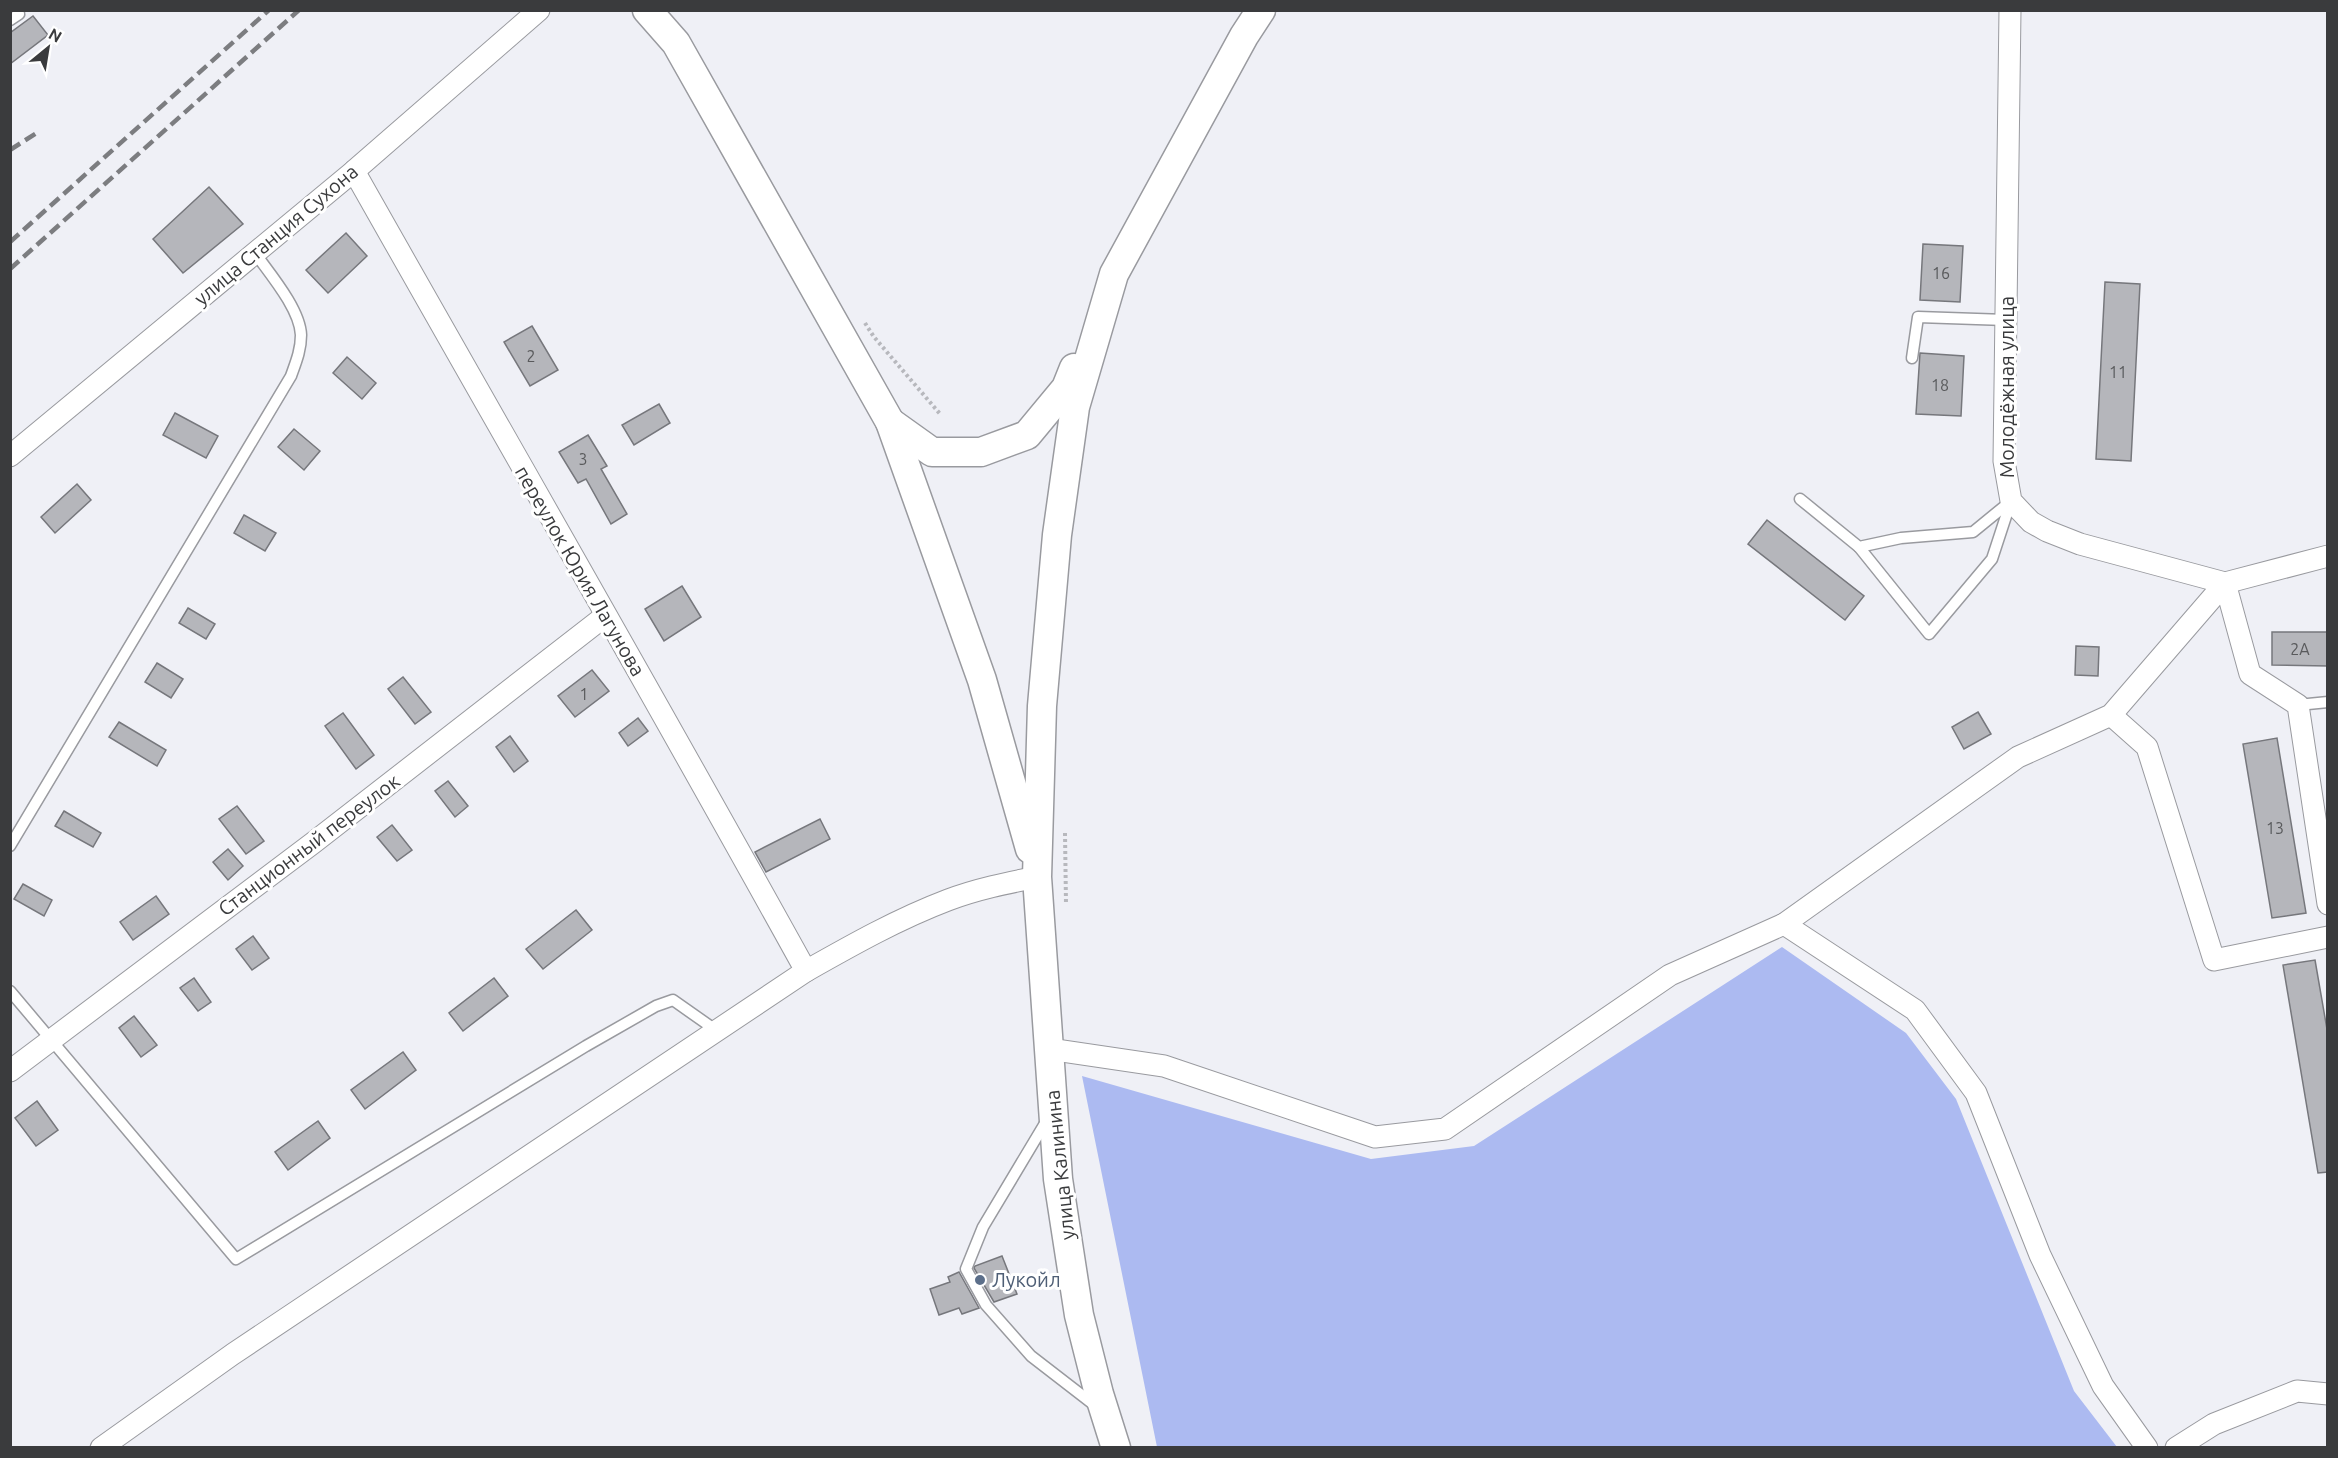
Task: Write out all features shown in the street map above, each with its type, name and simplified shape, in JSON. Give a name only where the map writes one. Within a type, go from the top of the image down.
[{"type":"main road","points":[[647,10],[676,44],[890,422],[982,680],[1037,877]]},
{"type":"main road","points":[[890,422],[932,452],[981,452],[1027,435],[1066,388],[1114,274],[1244,36],[1261,10]]},
{"type":"main road","points":[[1037,877],[1042,706],[1057,534],[1075,406],[1114,274]]},
{"type":"main road","name":"улица Калинина","points":[[1037,877],[1058,1179],[1079,1315],[1116,1448]]},
{"type":"street","name":"улица Станция Сухона","points":[[10,456],[354,171],[539,10]]},
{"type":"street","name":"Молодёжная улица","points":[[2010,10],[2004,461],[2011,501],[2031,522],[2080,544],[2225,582]]},
{"type":"street","name":"переулок Юрия Лагунова","points":[[354,171],[702,783],[806,971]]},
{"type":"street","points":[[1049,1049],[1164,1066],[1375,1137],[1445,1129],[1670,975],[1784,924],[2018,758],[2111,715],[2225,582],[2328,556]]},
{"type":"street","points":[[2225,582],[2250,674],[2298,705],[2328,904]]},
{"type":"street","name":"Станционный переулок","points":[[10,1071],[313,843],[606,616]]},
{"type":"street","points":[[2111,715],[2147,747],[2214,960],[2328,937]]},
{"type":"street","points":[[101,1448],[233,1354],[806,971],[866,937],[949,900],[992,886],[1037,877]]},
{"type":"street","points":[[1784,924],[1915,1011],[1977,1093],[2040,1255],[2103,1386],[2147,1448]]},
{"type":"street","points":[[2176,1448],[2214,1424],[2297,1391],[2328,1394]]},
{"type":"lane","points":[[10,20],[19,14],[18,10]]},
{"type":"lane","points":[[10,846],[291,376],[300,352],[301,332],[293,309],[255,253]]},
{"type":"lane","points":[[1912,358],[1918,317],[2006,320]]},
{"type":"lane","points":[[1800,499],[1859,547],[1929,634],[1992,559],[2011,501]]},
{"type":"lane","points":[[1859,547],[1901,537],[1973,532],[2011,501]]},
{"type":"lane","points":[[2298,705],[2328,702]]},
{"type":"lane","points":[[10,991],[236,1259],[576,1052],[656,1006],[673,1000],[717,1031]]},
{"type":"lane","points":[[1053,1109],[983,1227],[966,1269],[986,1305],[1031,1356],[1105,1413]]},
{"type":"path","points":[[1065,829],[1066,906]]},
{"type":"shaded area","points":[[1782,947],[1906,1033],[1956,1099],[2074,1391],[2117,1447],[1157,1447],[1082,1076],[1371,1159],[1474,1146]]},
{"type":"building","points":[[33,16],[48,35],[10,64],[10,33]]},
{"type":"building","points":[[209,187],[243,224],[183,273],[153,239]]},
{"type":"building","points":[[346,233],[367,256],[328,293],[306,270]]},
{"type":"building","points":[[1923,244],[1963,246],[1960,302],[1920,300]]},
{"type":"building","points":[[2105,282],[2140,284],[2131,461],[2096,459]]},
{"type":"building","points":[[532,326],[558,370],[530,386],[504,342]]},
{"type":"building","points":[[1920,353],[1964,356],[1961,416],[1916,414]]},
{"type":"building","points":[[347,357],[376,383],[362,399],[333,373]]},
{"type":"building","points":[[659,404],[670,423],[634,445],[622,425]]},
{"type":"building","points":[[175,413],[218,436],[206,458],[163,435]]},
{"type":"building","points":[[294,429],[320,451],[304,470],[278,447]]},
{"type":"building","points":[[588,435],[607,466],[601,469],[627,514],[611,524],[586,479],[578,483],[559,452]]},
{"type":"building","points":[[77,484],[91,500],[55,533],[41,517]]},
{"type":"building","points":[[244,515],[276,533],[265,551],[234,533]]},
{"type":"building","points":[[1767,520],[1864,596],[1845,620],[1748,544]]},
{"type":"building","points":[[682,586],[701,617],[664,641],[645,609]]},
{"type":"building","points":[[188,608],[215,624],[206,639],[179,623]]},
{"type":"building","points":[[2272,632],[2328,632],[2328,666],[2272,665]]},
{"type":"building","points":[[2076,646],[2099,647],[2098,676],[2075,675]]},
{"type":"building","points":[[157,663],[183,679],[171,698],[145,682]]},
{"type":"building","points":[[592,670],[609,691],[575,717],[558,696]]},
{"type":"building","points":[[403,677],[431,712],[415,724],[388,689]]},
{"type":"building","points":[[1978,712],[1991,734],[1964,749],[1952,727]]},
{"type":"building","points":[[343,713],[374,755],[356,769],[325,726]]},
{"type":"building","points":[[638,718],[648,731],[628,746],[619,733]]},
{"type":"building","points":[[119,722],[166,750],[157,766],[109,737]]},
{"type":"building","points":[[510,736],[528,761],[514,772],[496,747]]},
{"type":"building","points":[[2277,738],[2306,913],[2272,918],[2243,744]]},
{"type":"building","points":[[448,781],[468,806],[455,817],[435,791]]},
{"type":"building","points":[[237,806],[264,841],[246,854],[219,819]]},
{"type":"building","points":[[64,811],[101,833],[93,847],[55,826]]},
{"type":"building","points":[[820,819],[830,839],[766,872],[755,852]]},
{"type":"building","points":[[392,825],[412,850],[397,861],[377,837]]},
{"type":"building","points":[[228,849],[243,866],[228,880],[213,862]]},
{"type":"building","points":[[23,884],[52,900],[44,916],[14,899]]},
{"type":"building","points":[[156,896],[169,914],[133,940],[120,922]]},
{"type":"building","points":[[576,910],[592,930],[543,969],[526,949]]},
{"type":"building","points":[[253,936],[269,958],[252,970],[236,949]]},
{"type":"building","points":[[2315,960],[2328,1035],[2328,1172],[2318,1173],[2283,965]]},
{"type":"building","points":[[194,978],[211,1002],[198,1011],[180,988]]},
{"type":"building","points":[[494,978],[508,996],[463,1031],[449,1013]]},
{"type":"building","points":[[134,1016],[157,1045],[141,1057],[119,1028]]},
{"type":"building","points":[[403,1052],[416,1070],[365,1109],[351,1090]]},
{"type":"building","points":[[37,1101],[58,1130],[36,1146],[15,1118]]},
{"type":"building","points":[[318,1121],[330,1138],[288,1170],[275,1152]]},
{"type":"building","points":[[1002,1256],[1017,1294],[994,1302],[974,1268]]},
{"type":"building","points":[[959,1272],[979,1308],[962,1314],[959,1308],[939,1315],[930,1289],[950,1282],[948,1277]]},
{"type":"railway","points":[[10,242],[269,10]]},
{"type":"railway","points":[[10,269],[299,10]]},
{"type":"railway","points":[[10,150],[38,132]]},
{"type":"place","name":"Лукойл","points":[[980,1280]]}]
